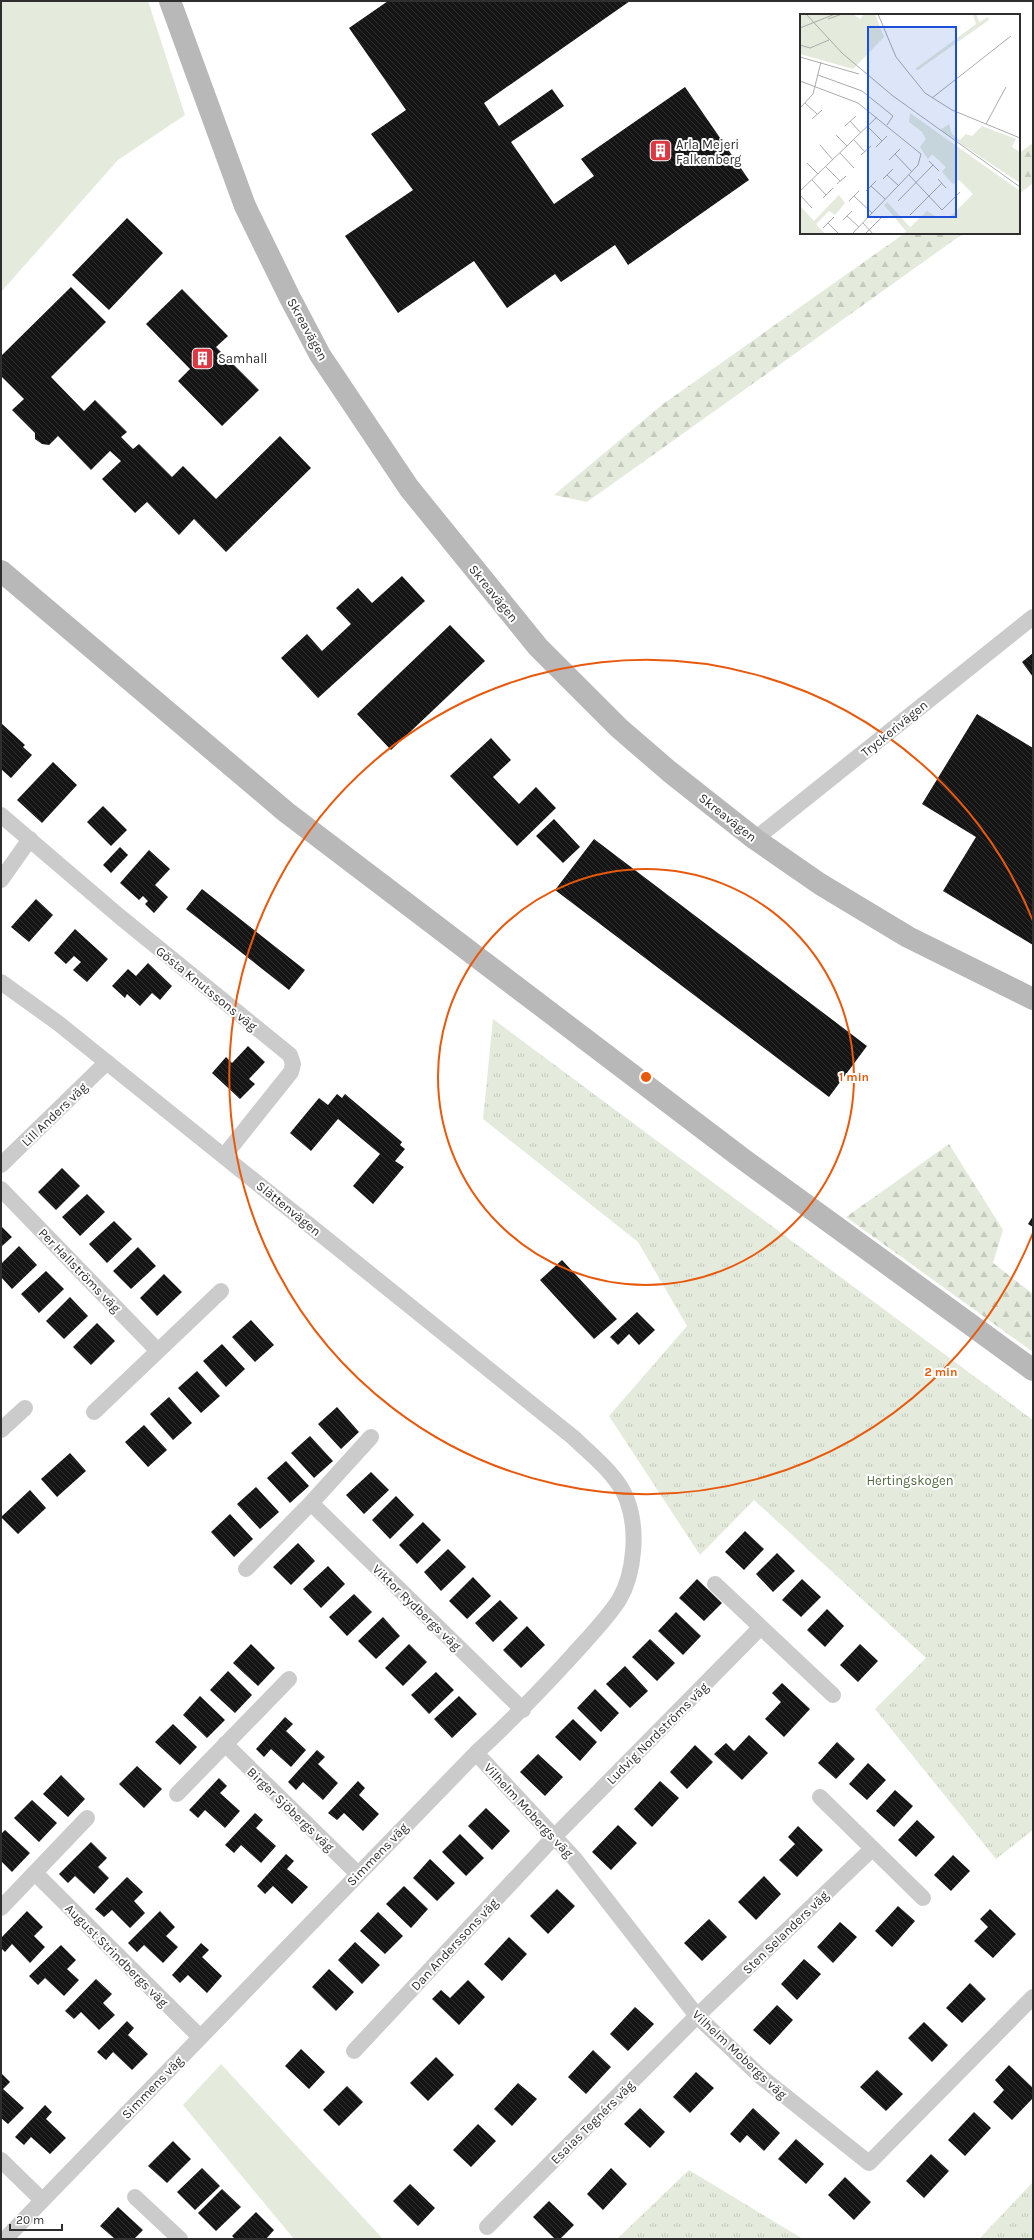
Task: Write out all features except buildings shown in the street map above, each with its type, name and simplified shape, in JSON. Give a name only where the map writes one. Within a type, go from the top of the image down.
[{"type":"street","name":"Skreavägen","points":[[170,1],[245,206],[320,355],[409,488],[548,657],[619,728],[670,772],[755,839],[820,884],[908,937],[1033,999]]},
{"type":"street","points":[[1,571],[286,812],[743,1159],[1033,1370]]},
{"type":"street","name":"Tryckerivägen","points":[[755,839],[1033,617]]},
{"type":"street","name":"Gösta Knutssons väg","points":[[1,815],[119,916],[290,1055],[293,1064],[291,1072],[224,1156]]},
{"type":"street","points":[[1,880],[30,839]]},
{"type":"street","name":"Slättenvägen","points":[[1,982],[58,1023],[574,1438]]},
{"type":"street","name":"Lill Anders väg","points":[[1,1165],[107,1062]]},
{"type":"street","name":"Per Hallströms väg","points":[[1,1189],[158,1352]]},
{"type":"street","points":[[94,1412],[222,1291]]},
{"type":"street","points":[[1,1430],[25,1408]]},
{"type":"street","points":[[246,1569],[311,1503],[371,1437]]},
{"type":"street","name":"Simmens väg","points":[[5,2239],[476,1753],[523,1710],[592,1634],[619,1599],[632,1566],[633,1532],[627,1499],[611,1474],[574,1438]]},
{"type":"street","name":"Viktor Rydbergs väg","points":[[311,1503],[523,1710]]},
{"type":"street","points":[[715,1584],[760,1628],[833,1695]]},
{"type":"street","name":"Ludvig Nordströms väg","points":[[554,1837],[760,1628]]},
{"type":"street","points":[[177,1794],[289,1679]]},
{"type":"street","name":"Birger Sjöbergs väg","points":[[225,1744],[358,1874]]},
{"type":"street","name":"Vilhelm Mobergs väg","points":[[476,1753],[574,1858],[698,2016],[760,2076],[869,2163],[1033,1997]]},
{"type":"street","points":[[820,1798],[923,1898]]},
{"type":"street","points":[[1,1908],[87,1818]]},
{"type":"street","name":"Dan Anderssons väg","points":[[354,2051],[554,1837]]},
{"type":"street","name":"Sten Selanders väg","points":[[698,2016],[872,1848]]},
{"type":"street","name":"August Strindbergs väg","points":[[35,1874],[200,2037]]},
{"type":"street","name":"Esaias Tegnérs väg","points":[[486,2227],[698,2016]]},
{"type":"street","points":[[1,2160],[42,2200]]},
{"type":"street","points":[[135,2197],[173,2237]]},
{"type":"green space","points":[[1,1],[148,1],[185,115],[118,160],[1,292]]},
{"type":"green space","points":[[1033,143],[1033,183],[1020,193],[1020,152]]},
{"type":"green space","points":[[904,234],[963,234],[587,502],[554,495],[663,404]]},
{"type":"green space","name":"Hertingskogen","points":[[493,1019],[1033,1420],[1033,1830],[996,1859],[875,1709],[926,1658],[754,1500],[700,1555],[609,1416],[687,1326],[638,1242],[483,1119]]},
{"type":"green space","points":[[949,1144],[1003,1230],[993,1263],[1033,1294],[1033,1352],[846,1217]]},
{"type":"green space","points":[[221,2064],[383,2239],[294,2239],[183,2105]]},
{"type":"green space","points":[[689,2170],[803,2239],[617,2239]]},
{"type":"green space","points":[[1033,2182],[1033,2239],[979,2239]]},
{"type":"place","name":"Arla Mejeri Falkenberg","points":[[661,151]]},
{"type":"place","name":"Samhall","points":[[203,358]]}]
